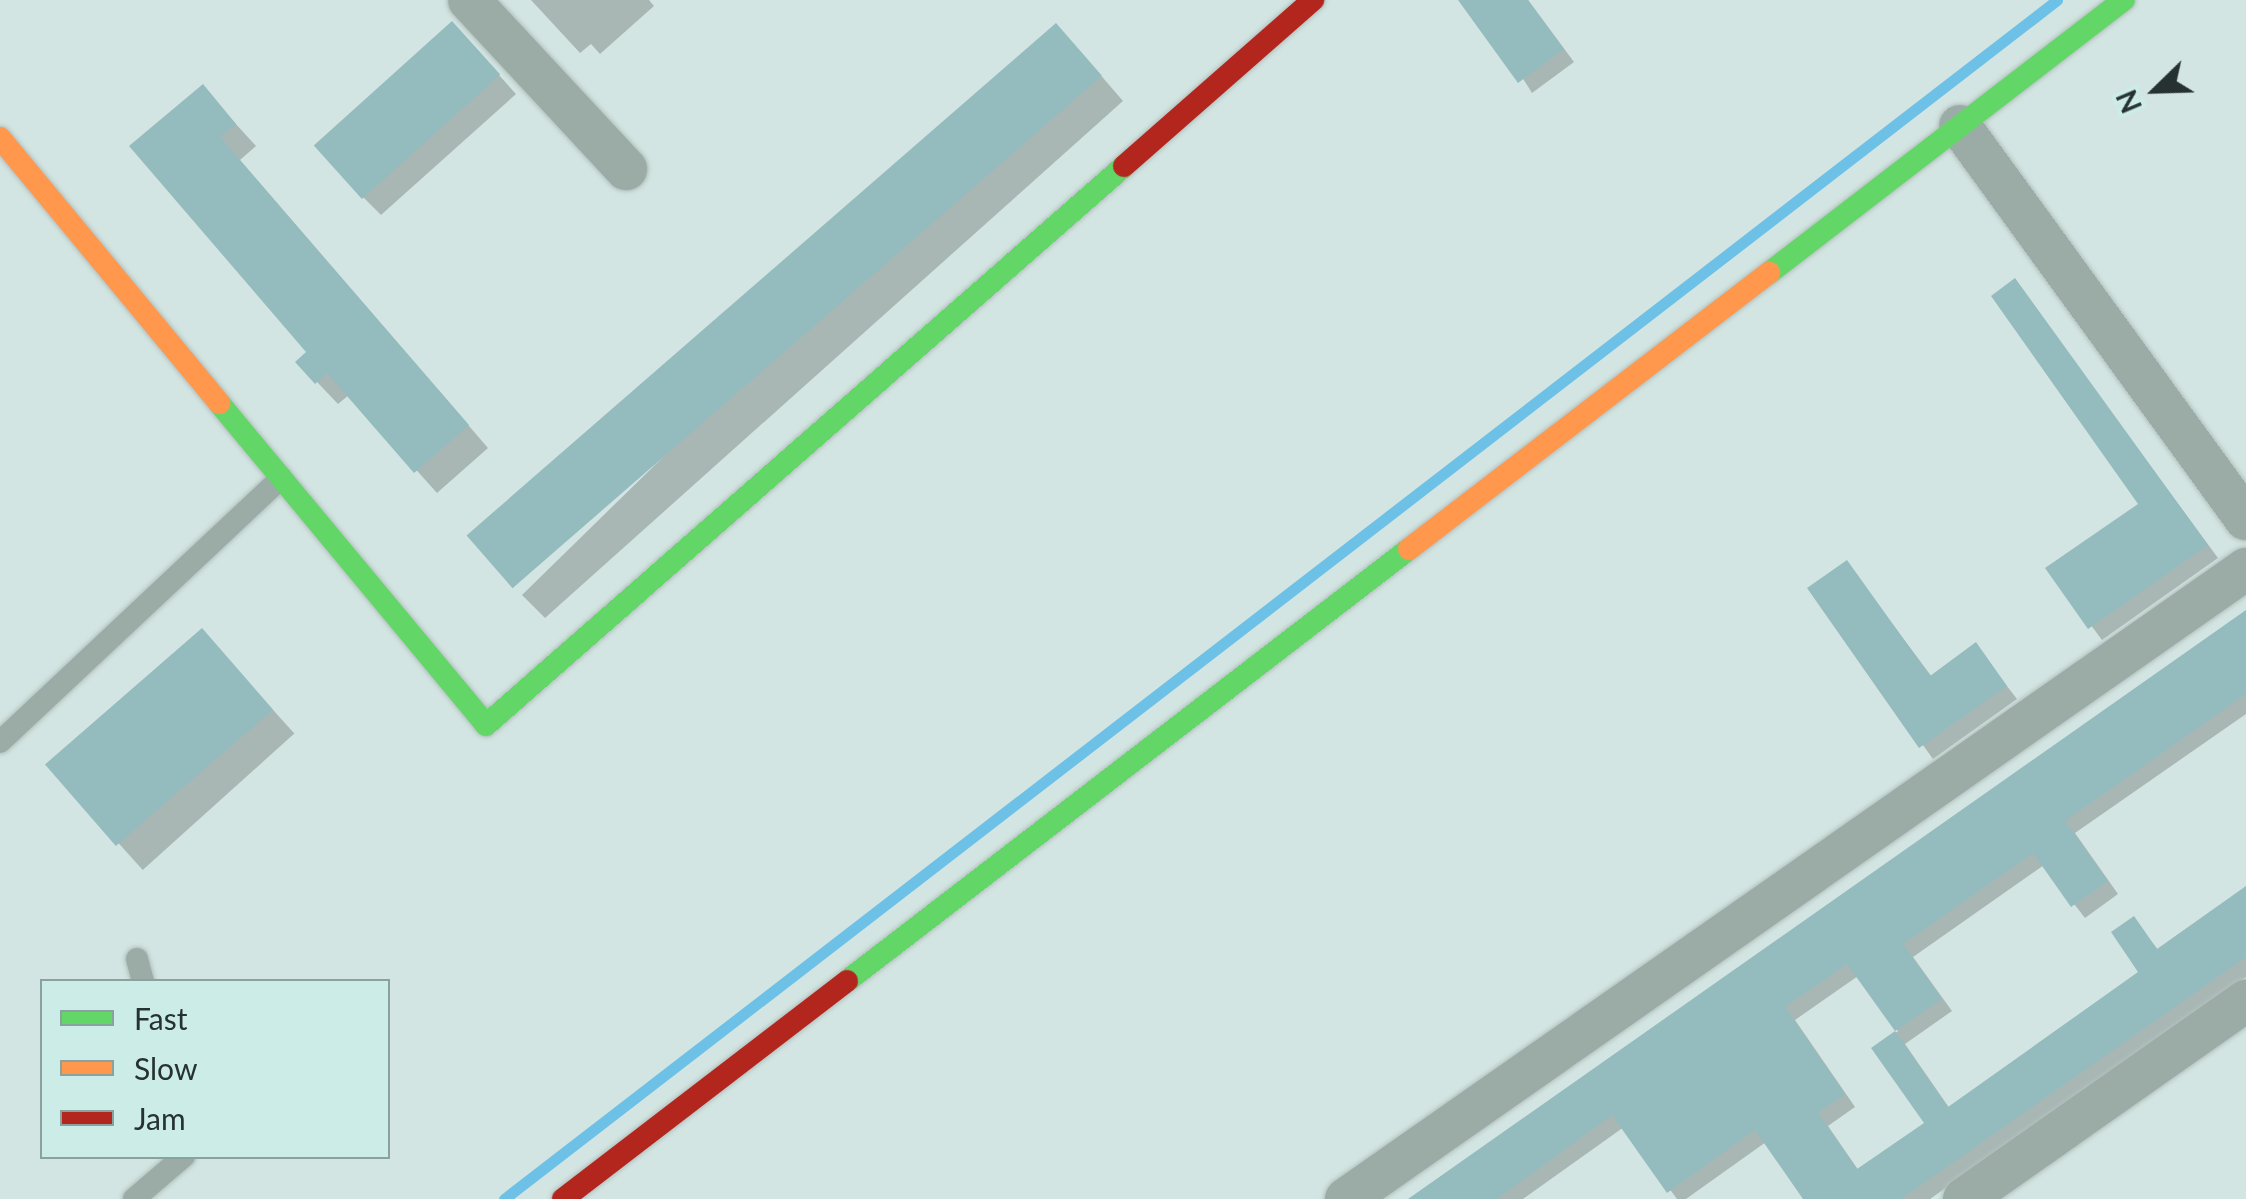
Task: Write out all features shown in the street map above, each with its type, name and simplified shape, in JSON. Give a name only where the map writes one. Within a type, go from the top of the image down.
[{"type":"street","points":[[469,0],[626,169]]},
{"type":"street","points":[[0,138],[486,725],[1313,0]]},
{"type":"street","points":[[563,1199],[2124,0]]},
{"type":"street","points":[[1960,126],[2246,519]]},
{"type":"street","points":[[1346,1199],[2246,569]]},
{"type":"street","points":[[1964,1199],[2246,1001]]},
{"type":"lane","points":[[0,742],[281,478]]},
{"type":"lane","points":[[134,1199],[181,1159]]},
{"type":"building","points":[[1458,0],[1528,0],[1564,49],[1518,83]]},
{"type":"building","points":[[452,21],[500,75],[362,199],[314,145]]},
{"type":"building","points":[[1056,23],[1102,76],[512,588],[467,535]]},
{"type":"building","points":[[203,84],[236,124],[220,137],[469,425],[414,473],[327,373],[315,384],[295,362],[306,352],[129,146]]},
{"type":"building","points":[[2015,278],[2208,545],[2088,629],[2045,568],[2138,504],[1991,296]]},
{"type":"building","points":[[1847,560],[1930,676],[1976,642],[2007,686],[1919,748],[1807,588]]},
{"type":"building","points":[[2246,610],[2246,694],[2065,821],[2108,881],[2071,907],[2033,853],[1903,944],[1942,999],[1895,1031],[1948,1107],[2138,972],[2111,932],[2134,916],[2157,949],[2246,886],[2246,957],[1901,1199],[1803,1199],[1755,1130],[1667,1193],[1612,1115],[1497,1199],[1408,1199]],"holes":[[[1847,964],[1895,1031],[1871,1048],[1924,1123],[1857,1169],[1818,1113],[1845,1094],[1785,1007]]]},
{"type":"building","points":[[202,628],[273,710],[116,846],[45,764]]},
{"type":"waterway","points":[[504,1199],[2057,0]]},
{"type":"traffic: fast","points":[[1769,273],[2124,0]]},
{"type":"traffic: fast","points":[[219,403],[486,725],[1124,166]]},
{"type":"traffic: fast","points":[[847,981],[1409,549]]},
{"type":"traffic: slow","points":[[0,138],[219,403]]},
{"type":"traffic: slow","points":[[1409,549],[1769,273]]},
{"type":"traffic: jam","points":[[1124,166],[1313,0]]},
{"type":"traffic: jam","points":[[563,1199],[847,981]]}]
